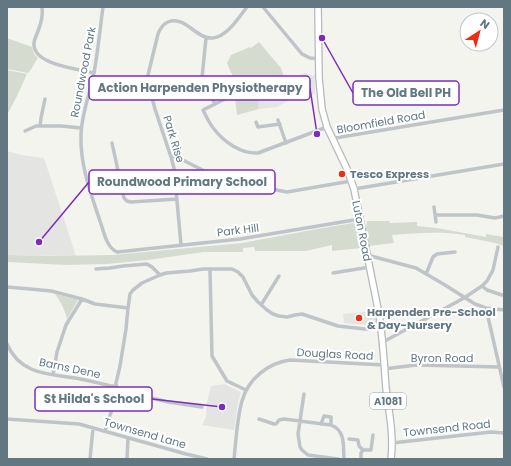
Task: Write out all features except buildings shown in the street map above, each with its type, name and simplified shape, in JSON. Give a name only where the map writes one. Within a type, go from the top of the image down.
[{"type":"main road","name":"Luton Road","points":[[318,7],[320,90],[322,109],[332,140],[354,189],[370,267],[383,342],[384,367],[392,443],[391,459]]},
{"type":"street","points":[[42,7],[42,20],[34,43],[34,48],[38,56],[56,64],[94,73]]},
{"type":"street","name":"Roundwood Park","points":[[103,7],[98,53],[81,128],[81,152],[92,197],[108,244],[117,252]]},
{"type":"street","points":[[215,104],[202,78],[206,38],[221,36],[247,7]]},
{"type":"street","points":[[263,7],[302,54],[310,58],[320,59]]},
{"type":"street","name":"Park Rise","points":[[181,245],[174,168],[147,79],[159,29],[165,24],[175,21],[181,22],[206,38]]},
{"type":"street","points":[[233,95],[203,110],[214,129],[221,137],[238,149],[258,153],[327,127]]},
{"type":"street","points":[[40,126],[45,99]]},
{"type":"street","name":"Bloomfield Road","points":[[332,140],[374,131],[504,110]]},
{"type":"street","points":[[256,122],[258,127]]},
{"type":"street","points":[[253,129],[279,122],[286,143]]},
{"type":"street","points":[[25,131],[33,127],[40,126],[81,128]]},
{"type":"street","points":[[112,143],[122,191],[124,198],[127,201],[177,199]]},
{"type":"street","points":[[171,157],[177,157],[220,179],[288,192],[351,181]]},
{"type":"street","points":[[354,189],[504,164]]},
{"type":"street","points":[[434,206],[436,222]]},
{"type":"street","points":[[435,215],[477,214],[494,218],[504,216]]},
{"type":"street","name":"Park Hill","points":[[117,252],[240,239],[360,219]]},
{"type":"street","points":[[383,342],[464,298],[482,286],[490,276],[498,248]]},
{"type":"street","points":[[426,274],[435,255],[454,252]]},
{"type":"street","points":[[367,255],[411,267],[445,284],[475,304],[486,308],[504,310]]},
{"type":"street","points":[[96,269],[147,264],[160,275]]},
{"type":"street","points":[[333,273],[370,267]]},
{"type":"street","points":[[105,431],[117,394],[116,380],[120,366],[130,294],[142,283],[160,275],[166,273],[229,269],[238,272],[252,295],[261,305],[279,316],[287,317],[295,314],[302,314],[338,326],[381,329]]},
{"type":"street","points":[[210,270],[212,356],[227,381],[246,390]]},
{"type":"street","points":[[261,305],[279,276]]},
{"type":"street","points":[[482,286],[487,290],[502,295]]},
{"type":"street","points":[[7,287],[51,291],[95,304],[128,308]]},
{"type":"street","points":[[53,375],[66,325],[82,299]]},
{"type":"street","points":[[486,308],[504,387]]},
{"type":"street","name":"Barns Dene","points":[[7,344],[16,358],[26,367],[41,373],[82,379],[117,387],[139,395],[168,402],[202,407]]},
{"type":"street","name":"Douglas Road","points":[[234,459],[240,406],[246,390],[254,378],[260,373],[285,361],[297,360],[384,367]]},
{"type":"street","name":"Byron Road","points":[[384,367],[499,367]]},
{"type":"street","points":[[304,394],[298,438],[302,450],[312,456],[338,459]]},
{"type":"street","points":[[321,424],[324,416],[331,417],[331,425]]},
{"type":"street","points":[[259,419],[274,424],[281,419],[331,425],[339,430],[342,436],[344,459]]},
{"type":"street","name":"Townsend Lane","points":[[7,420],[79,424],[207,459]]},
{"type":"street","points":[[90,459],[93,428]]},
{"type":"street","name":"Townsend Road","points":[[392,443],[491,432],[504,433]]},
{"type":"street","points":[[349,440],[358,440],[359,446],[363,450],[371,450],[373,435]]},
{"type":"street","points":[[127,459],[128,438]]},
{"type":"street","points":[[361,459],[361,452],[363,450]]},
{"type":"street","points":[[185,459],[186,454]]},
{"type":"shaded area","points":[[7,38],[32,47],[34,54],[38,58],[28,73],[7,69]]},
{"type":"shaded area","points":[[259,42],[281,68],[287,86],[261,93],[258,105],[259,109],[237,115],[232,73],[227,63],[231,55],[250,47],[251,48]]},
{"type":"shaded area","points":[[7,70],[27,74],[7,115]]},
{"type":"shaded area","points":[[305,73],[313,76],[315,74],[315,94],[291,99],[277,107],[259,109],[258,105],[260,93],[294,83],[293,78]]},
{"type":"shaded area","points":[[7,151],[44,158],[76,256],[7,255]]},
{"type":"shaded area","points":[[367,221],[389,221],[390,223],[417,222],[417,226],[486,237],[486,234],[504,237],[504,246],[465,237],[465,235],[419,233],[392,235],[394,243],[369,246],[366,228]]},
{"type":"shaded area","points":[[353,223],[358,225],[358,243],[362,248],[332,251],[332,245],[306,251],[255,251],[254,247],[243,248],[243,252],[204,252],[107,264],[66,265],[7,262],[7,255],[112,255],[242,243]]},
{"type":"shaded area","points":[[55,294],[78,300],[67,319],[65,312]]},
{"type":"shaded area","name":"Harpenden Pre-School & Day-Nursery","points":[[374,311],[377,324],[375,326],[344,323],[343,314]]},
{"type":"shaded area","points":[[224,384],[241,392],[234,430],[202,425],[206,417],[207,402],[211,386]]},
{"type":"place","name":"The Old Bell PH","points":[[322,38]]},
{"type":"place","name":"Action Harpenden Physiotherapy","points":[[317,134]]},
{"type":"place","name":"Tesco Express","points":[[342,174]]},
{"type":"place","name":"Roundwood Primary School","points":[[39,242]]},
{"type":"place","name":"Harpenden Pre-School & Day-Nursery","points":[[359,318]]},
{"type":"place","name":"St Hilda's School","points":[[222,407]]}]
